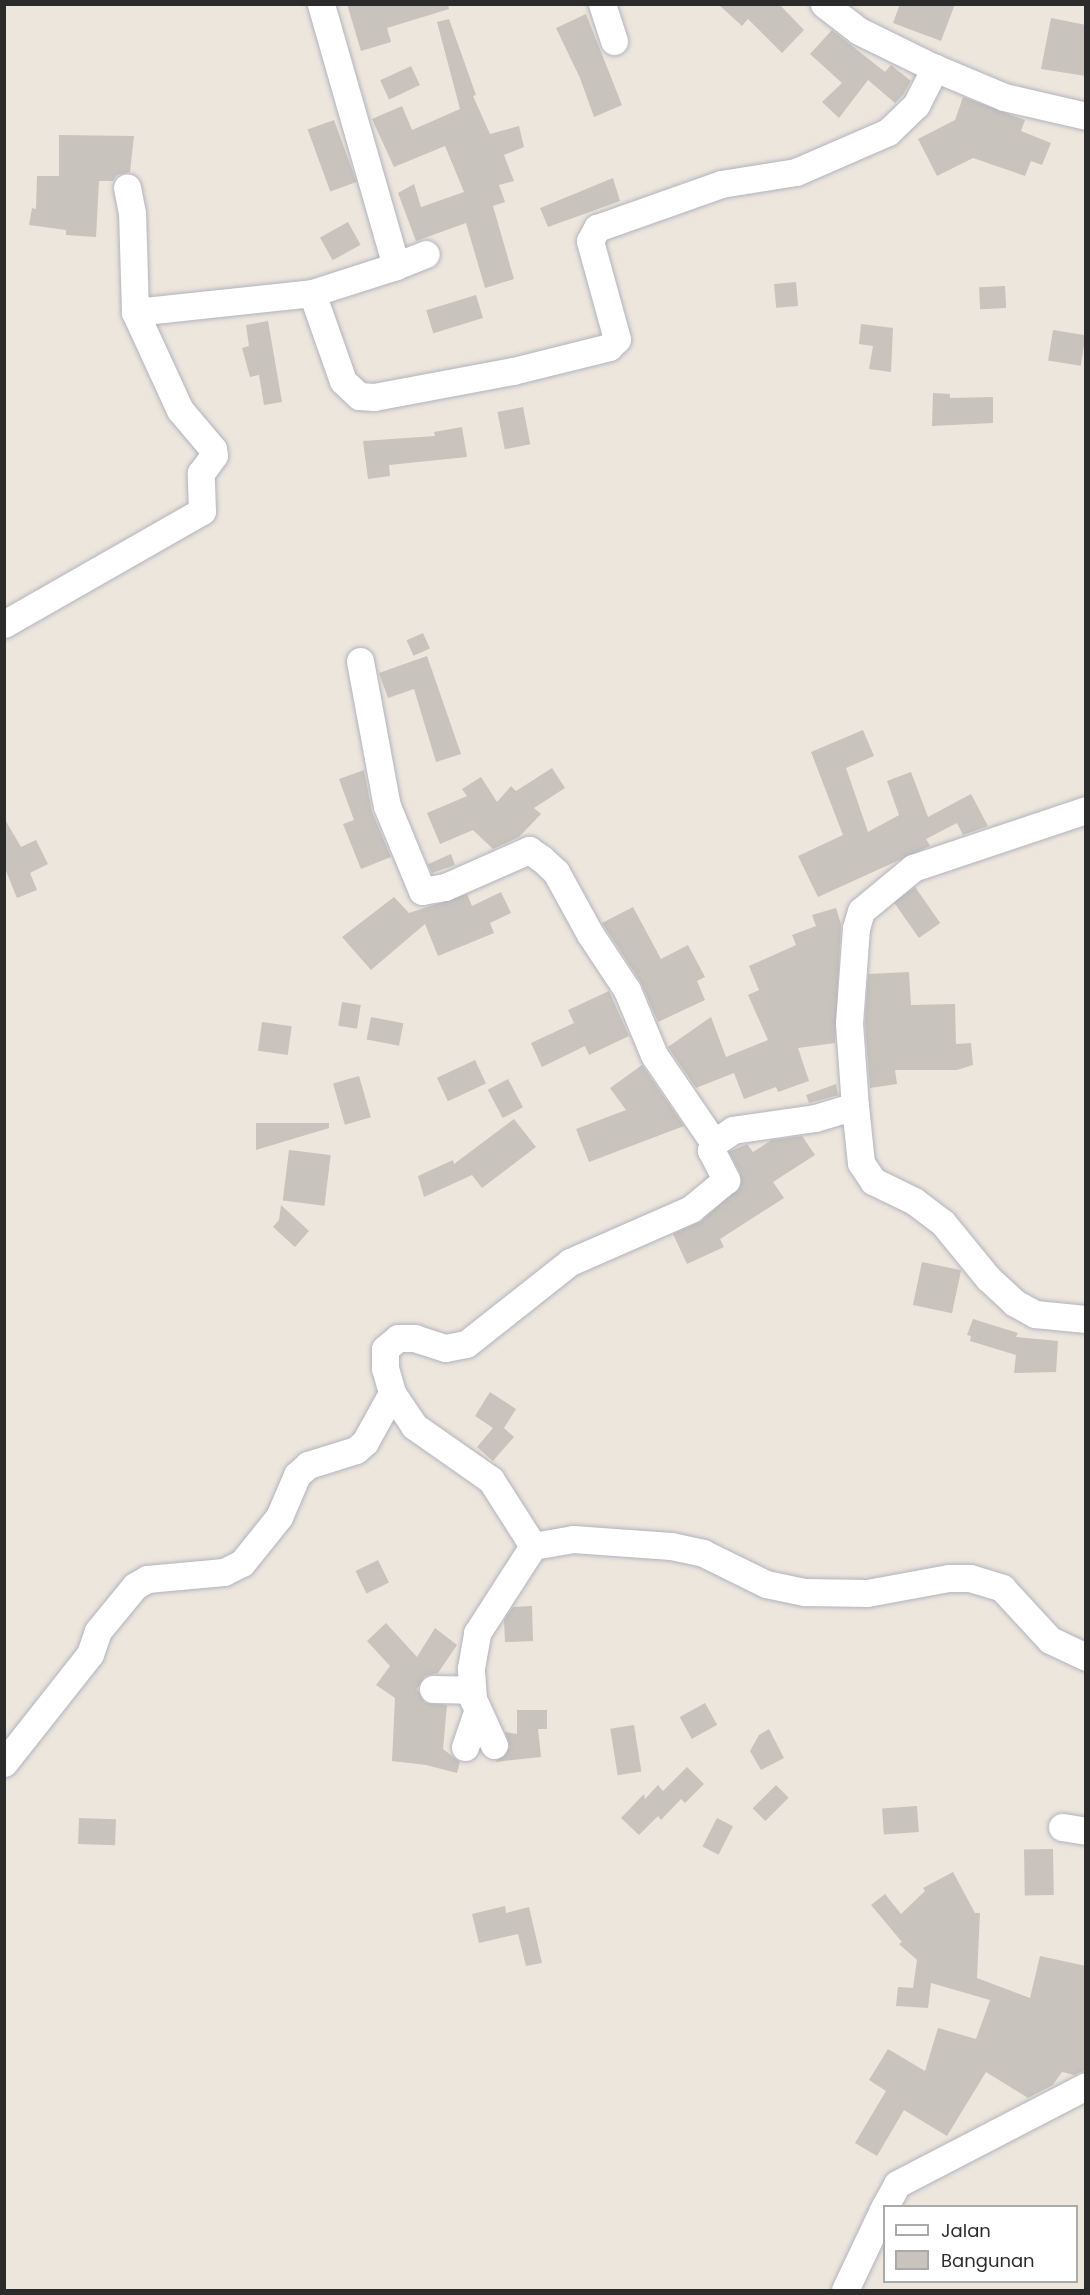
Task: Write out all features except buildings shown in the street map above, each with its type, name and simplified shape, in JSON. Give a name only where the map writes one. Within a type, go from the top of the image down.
[{"type":"street","points":[[321,4],[396,266]]},
{"type":"street","points":[[602,4],[614,41]]},
{"type":"street","points":[[824,4],[859,31],[935,68],[1004,96],[1086,116]]},
{"type":"street","points":[[312,293],[343,381],[359,396],[374,397],[513,371],[609,347],[617,339],[590,241],[597,228],[694,191],[796,172],[888,132],[916,105],[935,68]]},
{"type":"street","points":[[4,624],[202,511],[201,473],[214,455],[213,449],[180,410],[135,312],[132,213],[127,187]]},
{"type":"street","points":[[135,312],[312,293],[426,254]]},
{"type":"street","points":[[360,661],[387,806],[422,891],[446,887],[529,850],[542,859],[555,872],[627,990],[654,1055],[714,1143]]},
{"type":"street","points":[[1086,810],[914,868],[861,911],[856,928],[849,1023],[861,1163],[873,1181],[914,1201],[943,1223],[988,1278],[1015,1303],[1035,1314],[1086,1319]]},
{"type":"street","points":[[528,1554],[491,1480],[414,1426],[392,1393],[385,1368],[385,1349],[398,1338],[415,1338],[445,1348],[466,1344],[570,1262],[691,1209],[726,1179],[711,1150],[714,1143],[733,1130],[815,1118],[855,1106]]},
{"type":"street","points":[[4,1763],[86,1658],[98,1631],[135,1586],[147,1579],[224,1572],[242,1563],[279,1517],[297,1475],[308,1465],[356,1450],[365,1442],[392,1393]]},
{"type":"street","points":[[494,1745],[475,1701],[471,1668],[477,1633],[528,1554],[573,1539],[670,1546],[702,1553],[766,1584],[815,1593],[867,1593],[950,1578],[970,1578],[1002,1588],[1050,1640],[1086,1657]]},
{"type":"street","points":[[433,1689],[475,1701]]},
{"type":"street","points":[[465,1747],[475,1701]]},
{"type":"street","points":[[886,2205],[897,2184],[1086,2086]]},
{"type":"street","points":[[845,2290],[883,2211]]}]
